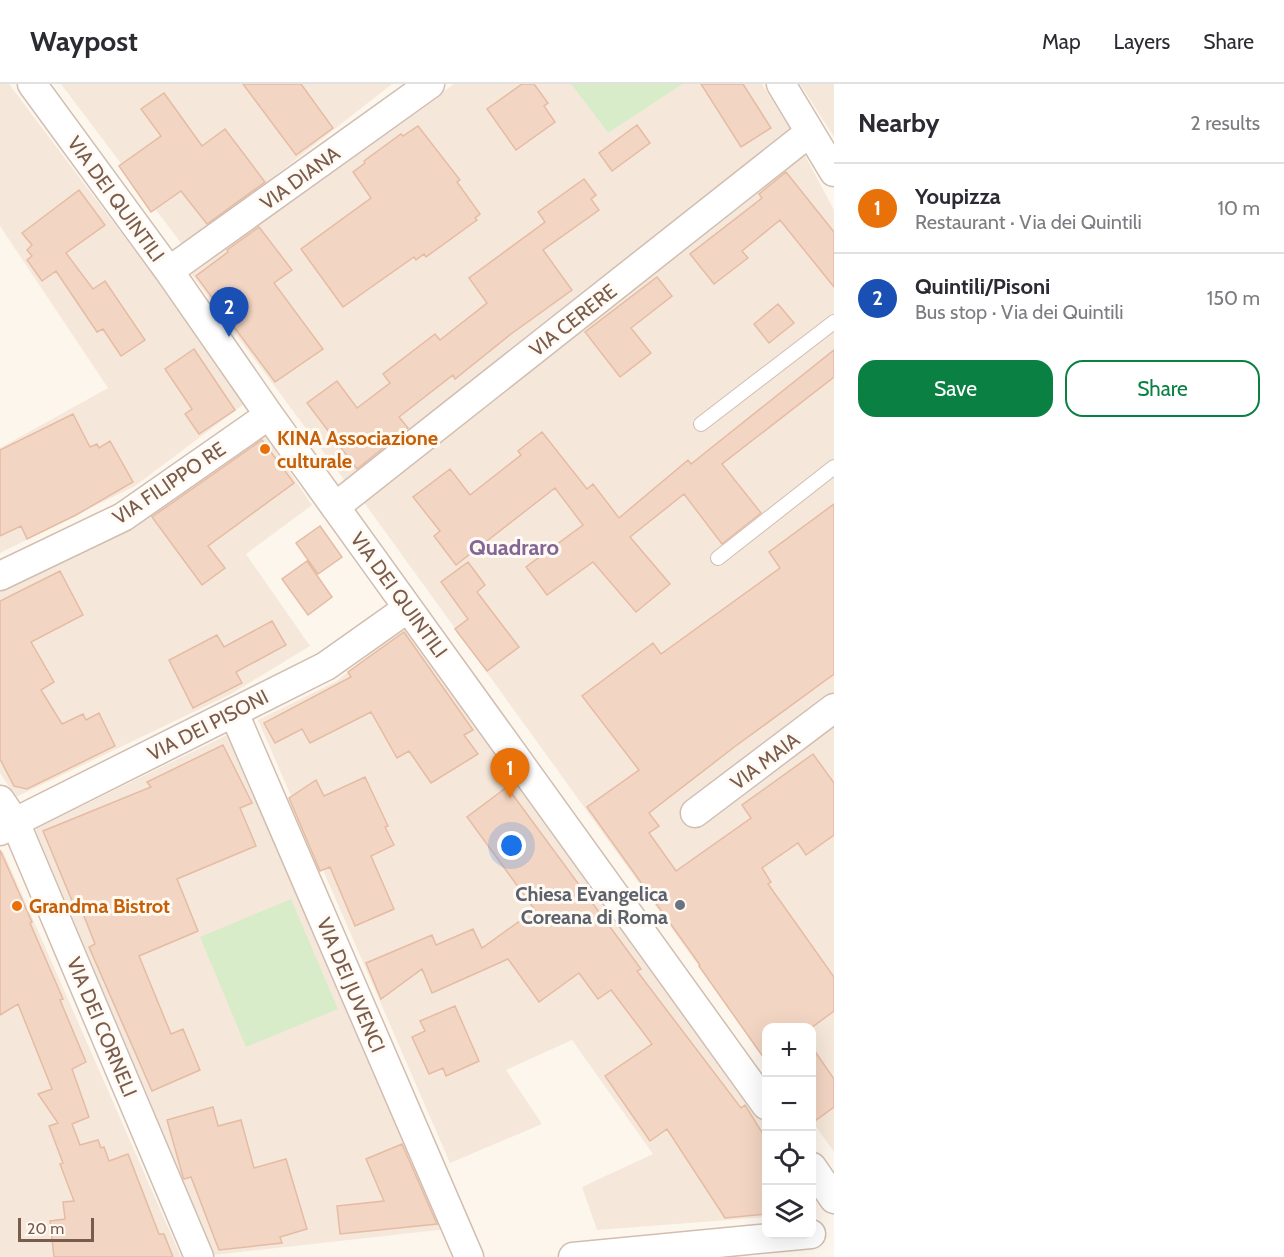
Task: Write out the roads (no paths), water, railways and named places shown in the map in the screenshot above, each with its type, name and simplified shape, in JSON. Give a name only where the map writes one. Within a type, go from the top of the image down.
[{"type":"street","name":"VIA DEI QUINTILI","points":[[32,84],[169,271],[269,415],[762,1099]]},
{"type":"street","name":"VIA DIANA","points":[[169,271],[430,84]]},
{"type":"street","points":[[781,84],[834,172]]},
{"type":"street","name":"VIA CERERE","points":[[335,507],[810,132]]},
{"type":"street","name":"VIA FILIPPO RE","points":[[0,576],[123,517],[269,415]]},
{"type":"street","name":"VIA DEI PISONI","points":[[5,818],[234,713],[326,666],[408,608]]},
{"type":"street","name":"VIA MAIA","points":[[695,813],[834,708]]},
{"type":"street","name":"VIA DEI JUVENCI","points":[[234,713],[469,1257]]},
{"type":"street","name":"VIA DEI CORNELI","points":[[5,818],[199,1257]]},
{"type":"street","points":[[816,1173],[834,1199]]},
{"type":"street","points":[[816,1234],[834,1232]]},
{"type":"street","points":[[573,1257],[762,1239]]},
{"type":"lane","points":[[701,424],[834,322]]},
{"type":"lane","points":[[718,558],[834,467]]},
{"type":"place","name":"Quintili/Pisoni","points":[[229,337]]},
{"type":"place","name":"KINA Associazione culturale","points":[[265,449]]},
{"type":"place","name":"Youpizza","points":[[510,798]]},
{"type":"place","name":"Chiesa Evangelica Coreana di Roma","points":[[680,905]]},
{"type":"place","name":"Grandma Bistrot","points":[[17,906]]},
{"type":"district","name":"Quadraro","points":[[514,547]]}]
